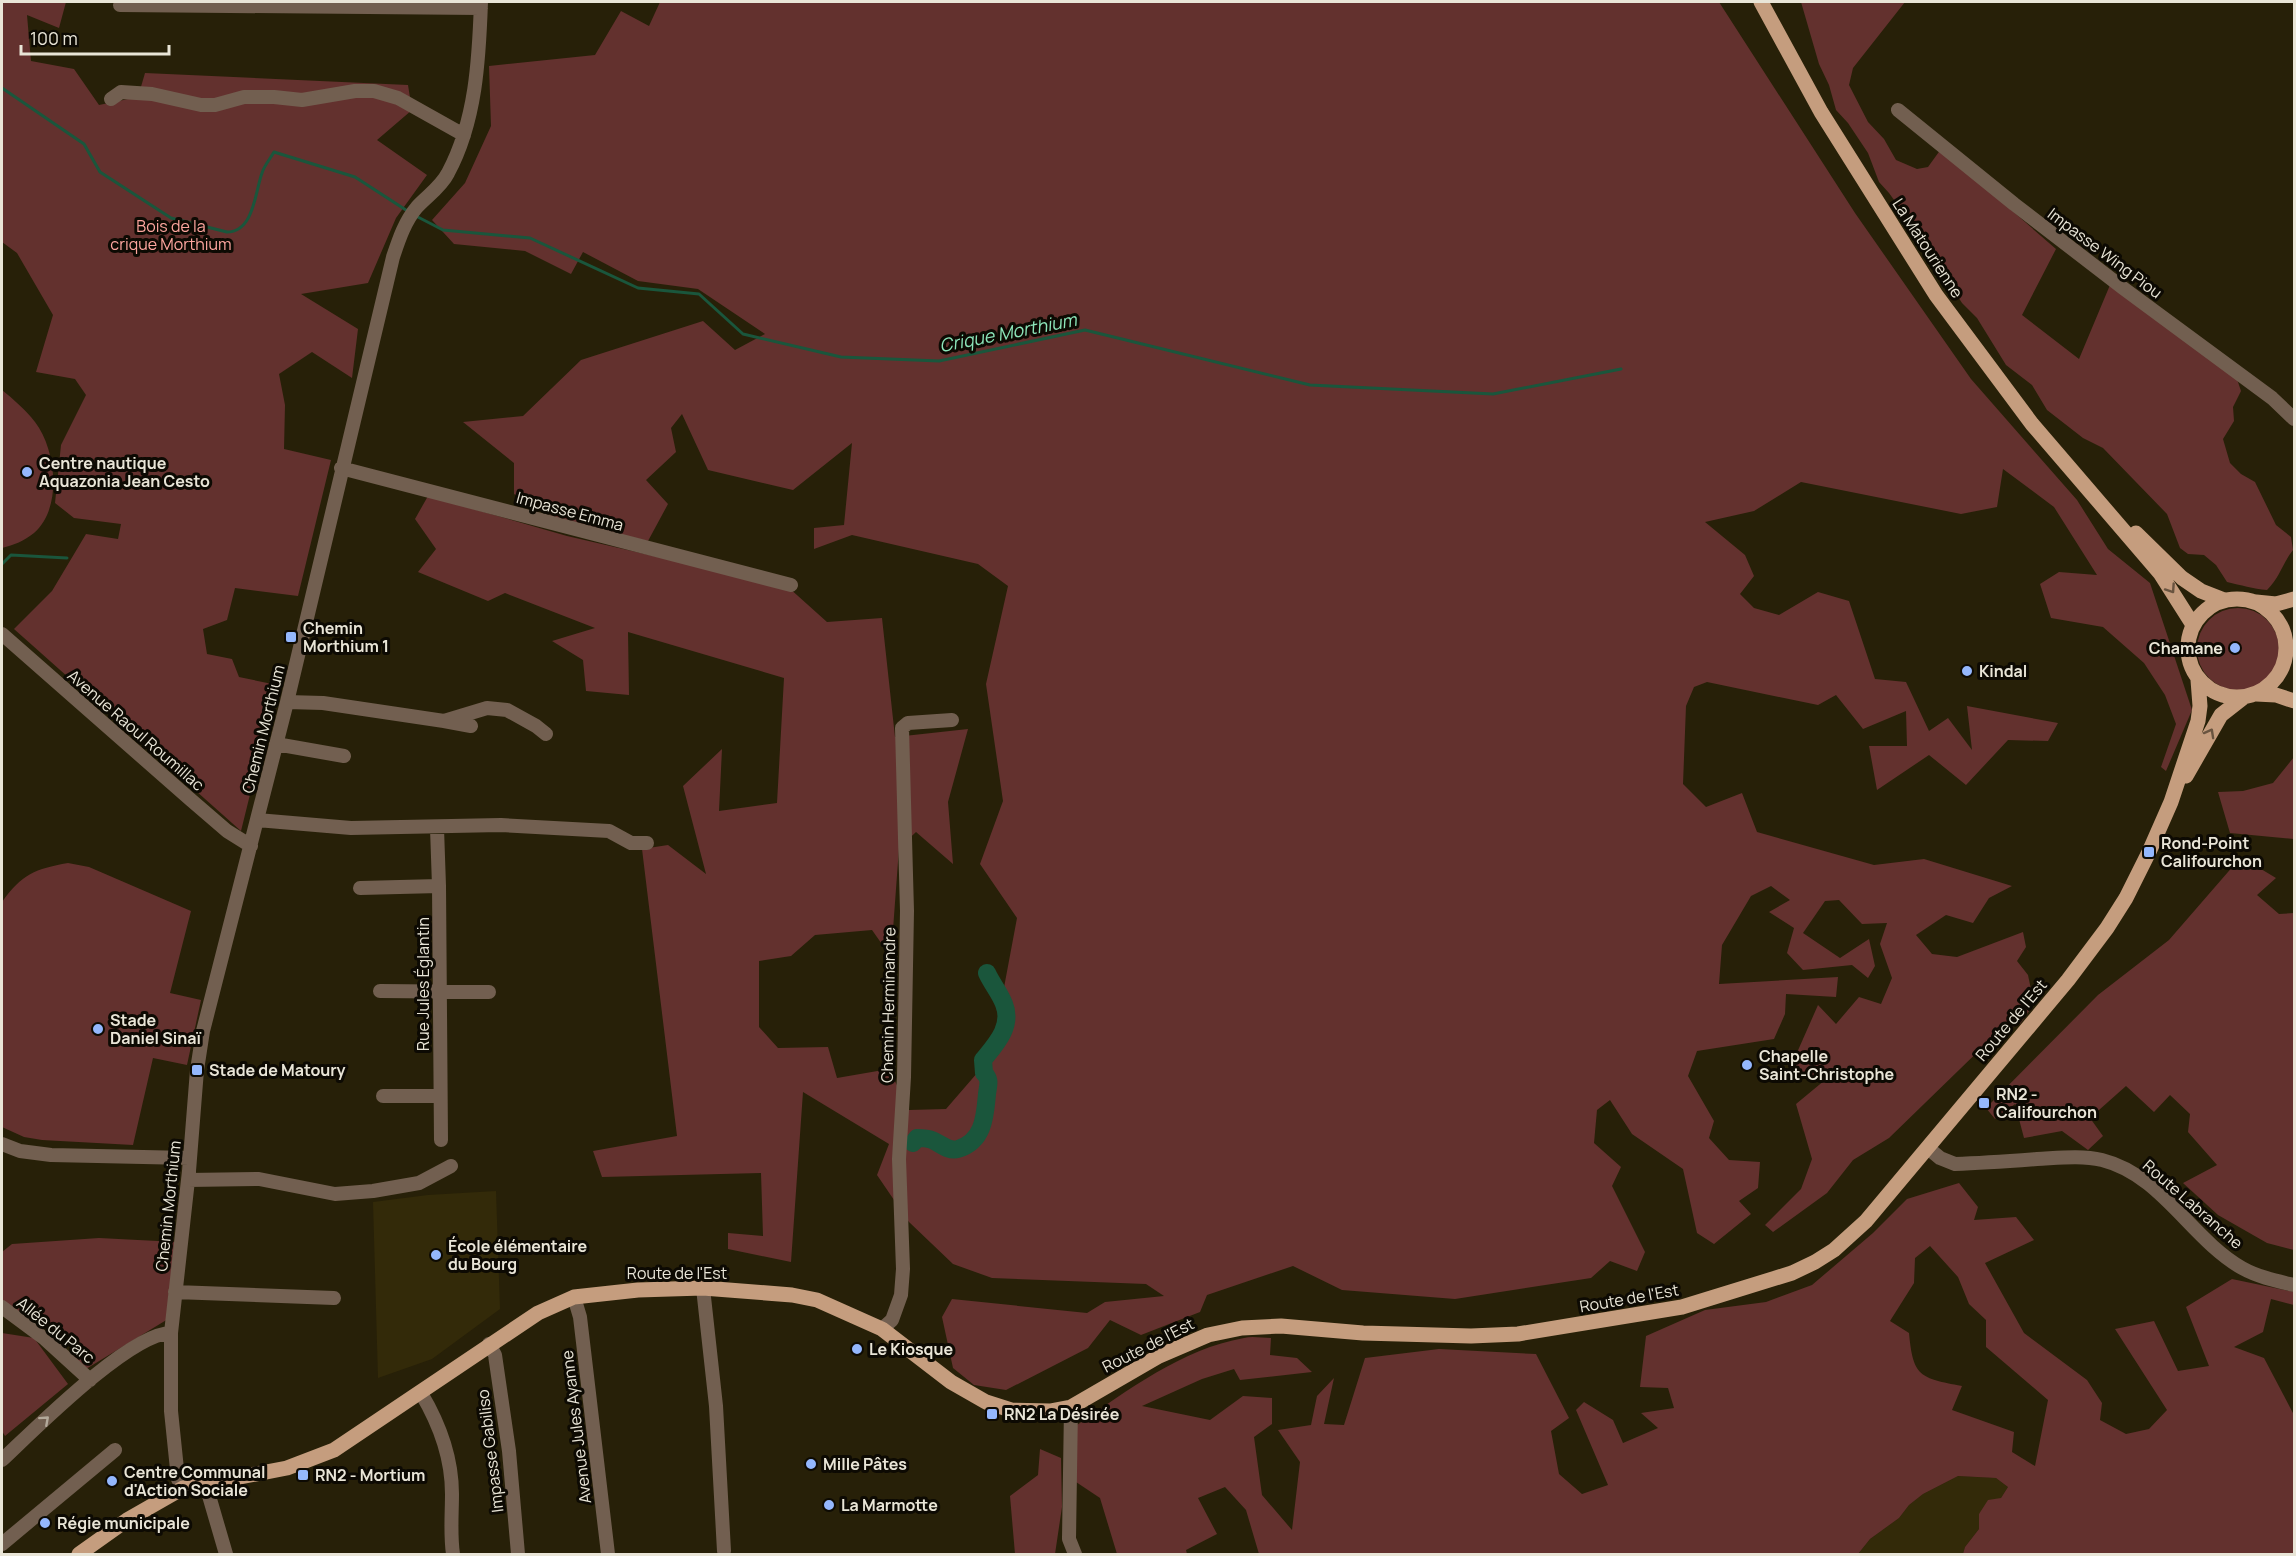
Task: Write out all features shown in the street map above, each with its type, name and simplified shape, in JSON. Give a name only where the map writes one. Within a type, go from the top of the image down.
[{"type":"main road","name":"La Matourienne","points":[[1761,2],[1821,112],[1936,295],[2032,424],[2160,573],[2193,625]]},
{"type":"main road","name":"La Matourienne","points":[[2094,495],[2182,578],[2201,591],[2224,600]]},
{"type":"main road","points":[[2295,599],[2276,604],[2239,599],[2224,600],[2211,606],[2200,614],[2193,625],[2188,639],[2187,653],[2198,680],[2211,691],[2227,697],[2276,695],[2295,701]]},
{"type":"main road","points":[[2253,602],[2266,608],[2283,629],[2295,674]]},
{"type":"main road","points":[[2250,696],[2268,687],[2277,677],[2284,665],[2286,647],[2295,627]]},
{"type":"main road","name":"Route de l'Est","points":[[2171,802],[2198,721],[2200,706],[2198,680]]},
{"type":"main road","name":"Route de l'Est","points":[[79,1554],[127,1520],[183,1488],[287,1468],[334,1450],[421,1393],[489,1344],[538,1313],[574,1297],[638,1290],[704,1288],[782,1294],[817,1300],[882,1329],[951,1382],[986,1402],[1011,1410],[1050,1411],[1071,1407],[1158,1356],[1208,1335],[1242,1328],[1281,1326],[1363,1333],[1471,1336],[1518,1334],[1584,1325],[1705,1301],[1792,1273],[1834,1250],[1866,1221],[2067,980],[2107,928],[2137,876],[2171,802],[2221,715],[2250,696]]},
{"type":"street","points":[[120,4],[481,5]]},
{"type":"street","name":"Chemin Morthium","points":[[183,1488],[178,1479],[171,1412],[171,1333],[188,1180],[197,1070],[203,1031],[287,702],[393,257],[400,234],[413,213],[447,176],[464,135],[474,92],[481,5]]},
{"type":"street","points":[[111,99],[121,92],[142,93],[181,99],[201,105],[215,105],[244,98],[274,97],[302,100],[354,91],[374,91],[398,98],[464,135]]},
{"type":"street","name":"Impasse Wing Piou","points":[[1899,110],[2031,217],[2264,392],[2295,419]]},
{"type":"street","name":"Impasse Emma","points":[[341,468],[791,585]]},
{"type":"street","name":"Avenue Raoul Roumillac","points":[[2,634],[190,800],[227,831],[251,846]]},
{"type":"street","points":[[287,702],[323,703],[471,726]]},
{"type":"street","points":[[444,721],[487,708],[507,710],[546,734]]},
{"type":"street","name":"Chemin Herminandre","points":[[882,1329],[892,1320],[901,1295],[903,1269],[899,1159],[904,1077],[907,911],[902,728],[908,723],[952,720]]},
{"type":"street","points":[[276,744],[344,756]]},
{"type":"street","points":[[257,820],[351,828],[501,825],[609,831],[631,843],[647,843]]},
{"type":"street","name":"Rue Jules Églantin","points":[[437,828],[440,886],[441,1140]]},
{"type":"street","points":[[360,888],[440,886]]},
{"type":"street","points":[[380,992],[489,992]]},
{"type":"street","points":[[383,1096],[440,1096]]},
{"type":"street","points":[[2,1144],[20,1150],[51,1155],[189,1158]]},
{"type":"street","name":"Route Labranche","points":[[1928,1148],[1940,1158],[1955,1164],[2069,1157],[2101,1160],[2130,1171],[2175,1207],[2215,1248],[2242,1268],[2271,1280],[2295,1284]]},
{"type":"street","points":[[188,1180],[259,1179],[335,1194],[373,1191],[419,1183],[451,1166]]},
{"type":"street","points":[[704,1288],[716,1406],[724,1551]]},
{"type":"street","points":[[176,1292],[334,1298]]},
{"type":"street","name":"Avenue Jules Ayanne","points":[[574,1297],[580,1317],[608,1554]]},
{"type":"street","name":"Allée du Parc","points":[[2,1307],[45,1339],[90,1380]]},
{"type":"street","points":[[2,1460],[90,1380],[127,1351],[161,1333],[171,1333]]},
{"type":"street","name":"Impasse Gabiliso","points":[[489,1344],[495,1355],[507,1440],[518,1554]]},
{"type":"street","points":[[421,1393],[431,1409],[448,1457],[452,1491],[453,1554]]},
{"type":"street","points":[[1071,1407],[1069,1539],[1075,1554]]},
{"type":"street","points":[[2,1544],[115,1450]]},
{"type":"street","points":[[205,1482],[226,1554]]},
{"type":"shaded area","name":"École élémentaire du Bourg","points":[[496,1191],[500,1309],[432,1359],[378,1378],[373,1202],[428,1195]]},
{"type":"shaded area","points":[[1958,1476],[1996,1478],[2008,1487],[2001,1498],[1979,1514],[1979,1529],[1965,1547],[1963,1554],[1858,1554],[1870,1539],[1899,1518],[1909,1505],[1923,1494]]},
{"type":"green space","name":"Bois de la crique Morthium","points":[[2,2],[66,2],[59,28],[27,15],[31,61],[74,69],[99,105],[138,97],[145,73],[408,85],[412,110],[377,140],[427,175],[396,218],[368,283],[301,294],[358,329],[352,378],[312,352],[279,374],[285,405],[284,449],[331,460],[298,596],[235,588],[227,620],[203,629],[207,654],[232,659],[239,677],[277,685],[241,831],[14,629],[52,591],[86,534],[118,539],[121,524],[74,518],[55,503],[61,445],[86,395],[75,379],[36,372],[53,315],[17,253],[2,242]]},
{"type":"green space","points":[[660,2],[1719,2],[1855,213],[1971,379],[2077,500],[2108,549],[2150,583],[2192,710],[2166,771],[2161,767],[2176,724],[2165,695],[2144,663],[2103,627],[2051,618],[2040,584],[2059,572],[2097,575],[2054,507],[2003,469],[1997,507],[1961,514],[1801,482],[1754,511],[1705,522],[1745,555],[1754,576],[1740,594],[1754,608],[1779,615],[1818,592],[1849,601],[1875,679],[1906,682],[1929,731],[1948,718],[1972,750],[1967,706],[2058,723],[2048,741],[2008,740],[1966,785],[1929,755],[1877,790],[1869,746],[1907,746],[1906,711],[1863,729],[1836,695],[1818,705],[1707,682],[1694,687],[1686,706],[1683,784],[1706,807],[1742,793],[1757,832],[1874,865],[1924,859],[2012,886],[1989,898],[1973,923],[1946,915],[1916,935],[1932,954],[1957,957],[2023,932],[2026,947],[2017,961],[2028,975],[2034,1004],[2020,1024],[1995,1035],[1889,1138],[1853,1160],[1827,1193],[1773,1232],[1765,1225],[1801,1189],[1812,1159],[1796,1104],[1825,1080],[1788,1073],[1818,1005],[1836,1024],[1859,997],[1881,1004],[1892,978],[1880,944],[1887,923],[1862,924],[1839,900],[1825,901],[1803,933],[1840,958],[1869,939],[1875,966],[1868,978],[1852,965],[1803,970],[1787,953],[1794,928],[1769,912],[1790,900],[1771,886],[1751,896],[1722,945],[1719,984],[1838,977],[1836,997],[1786,994],[1785,1014],[1774,1039],[1697,1051],[1688,1076],[1714,1121],[1709,1138],[1729,1160],[1760,1162],[1758,1188],[1739,1201],[1751,1214],[1714,1244],[1697,1233],[1683,1169],[1632,1134],[1610,1100],[1597,1110],[1594,1143],[1621,1167],[1612,1186],[1645,1252],[1637,1271],[1610,1261],[1591,1278],[1455,1299],[1342,1290],[1293,1266],[1207,1295],[1200,1312],[1141,1335],[1110,1320],[1088,1348],[1006,1390],[974,1385],[953,1368],[942,1317],[952,1299],[1087,1313],[1105,1302],[1164,1296],[1146,1284],[992,1278],[953,1264],[909,1222],[877,1175],[889,1144],[803,1092],[791,1262],[728,1249],[728,1233],[763,1236],[761,1173],[602,1177],[593,1151],[677,1136],[642,849],[668,845],[706,874],[683,786],[722,749],[719,811],[777,803],[784,678],[628,632],[629,695],[586,691],[583,660],[552,641],[595,628],[505,593],[488,601],[418,572],[436,549],[415,519],[428,496],[567,536],[788,587],[827,622],[882,618],[895,737],[968,729],[948,802],[953,864],[916,832],[899,848],[891,957],[872,930],[815,935],[791,956],[759,961],[759,1027],[778,1048],[828,1047],[837,1078],[889,1069],[909,1110],[946,1109],[991,1057],[1017,918],[980,864],[1003,801],[986,684],[1008,586],[978,564],[852,535],[814,549],[814,528],[844,525],[852,443],[793,490],[708,470],[682,414],[671,428],[676,452],[646,480],[668,504],[648,541],[561,521],[514,494],[514,463],[463,422],[523,416],[581,360],[703,321],[735,350],[765,334],[698,289],[638,281],[583,252],[571,274],[525,251],[454,244],[432,220],[465,183],[491,126],[489,66],[595,55],[621,11],[649,26]]},
{"type":"green space","points":[[1801,2],[1905,2],[1853,68],[1849,85],[1868,122],[1884,139],[1896,160],[1917,169],[1928,167],[1941,149],[2056,249],[2022,315],[2079,359],[2110,285],[2237,379],[2241,391],[2233,407],[2234,421],[2223,439],[2230,463],[2241,474],[2255,482],[2276,525],[2291,537],[2293,550],[2267,590],[2227,582],[2216,565],[2204,555],[2188,554],[2180,548],[2167,514],[2103,448],[2083,438],[2047,410],[2032,385],[2006,365],[1977,318],[1962,303],[1948,281],[1933,270],[1907,218],[1879,182],[1868,153],[1848,123],[1836,110],[1829,85],[1819,64]]},
{"type":"green space","name":"Centre nautique Aquazonia Jean Cesto","points":[[2,390],[28,413],[42,433],[52,462],[53,494],[43,522],[34,533],[15,544],[2,548]]},
{"type":"green space","points":[[2238,608],[2254,611],[2267,620],[2276,633],[2279,649],[2276,665],[2267,678],[2254,687],[2238,690],[2222,687],[2209,678],[2200,665],[2197,649],[2200,633],[2209,620],[2222,611]]},
{"type":"green space","points":[[2294,757],[2294,839],[2230,833],[2218,792],[2243,791],[2273,783]]},
{"type":"green space","points":[[2241,857],[2276,878],[2257,895],[2279,914],[2294,913],[2294,1250],[2267,1243],[2218,1215],[2183,1183],[2217,1165],[2188,1132],[2190,1114],[2170,1095],[2154,1112],[2126,1086],[2090,1118],[2103,1136],[2088,1150],[2062,1131],[2024,1138],[2015,1104],[1995,1119],[1986,1108],[2098,995],[2169,940]]},
{"type":"green space","name":"Stade Daniel Sinaï","points":[[68,863],[89,867],[191,911],[170,993],[201,1000],[187,1065],[153,1058],[133,1145],[42,1140],[24,1137],[2,1127],[2,902],[16,885],[30,874]]},
{"type":"green space","points":[[1959,1183],[1978,1207],[1974,1220],[2016,1217],[2034,1240],[1985,1263],[2024,1333],[2087,1380],[2102,1403],[2100,1420],[2126,1434],[2149,1429],[2167,1410],[2115,1329],[2154,1321],[2178,1371],[2209,1366],[2186,1307],[2232,1279],[2294,1292],[2294,1305],[2271,1299],[2263,1332],[2234,1347],[2264,1358],[2294,1415],[2294,1554],[1963,1554],[1965,1547],[1979,1529],[1979,1514],[1988,1500],[2001,1498],[2008,1487],[1996,1478],[1958,1476],[1923,1494],[1909,1505],[1899,1518],[1870,1539],[1858,1554],[1259,1554],[1246,1510],[1225,1487],[1198,1498],[1217,1534],[1186,1550],[1187,1554],[1117,1554],[1100,1498],[1076,1482],[1077,1425],[1156,1372],[1177,1361],[1221,1343],[1254,1337],[1271,1338],[1270,1355],[1297,1358],[1312,1372],[1240,1380],[1234,1369],[1202,1379],[1142,1406],[1210,1420],[1243,1396],[1272,1398],[1272,1424],[1254,1437],[1262,1495],[1292,1530],[1300,1462],[1278,1430],[1311,1425],[1317,1396],[1334,1378],[1324,1424],[1344,1425],[1365,1358],[1439,1349],[1536,1354],[1569,1418],[1551,1431],[1559,1474],[1582,1494],[1608,1485],[1576,1410],[1584,1402],[1613,1420],[1623,1443],[1658,1428],[1641,1413],[1674,1408],[1668,1388],[1640,1387],[1646,1336],[1705,1310],[1766,1302],[1812,1285],[1873,1233],[1907,1199]],"holes":[[[1930,1246],[1958,1277],[1969,1304],[1986,1320],[1986,1347],[2048,1400],[2035,1466],[2012,1452],[2014,1432],[1952,1410],[1962,1386],[1937,1381],[1921,1373],[1913,1359],[1909,1333],[1890,1321],[1914,1283],[1915,1258]]]},
{"type":"green space","points":[[99,1238],[177,1242],[168,1319],[86,1369],[73,1358],[78,1349],[26,1309],[15,1312],[2,1300],[2,1252],[12,1244]]},
{"type":"green space","points":[[2,1333],[34,1338],[68,1384],[5,1436],[2,1431]]},
{"type":"green space","points":[[1040,1449],[1061,1458],[1062,1507],[1055,1554],[1015,1554],[1010,1496],[1038,1475]]},
{"type":"waterway","name":"Crique Morthium","points":[[2,88],[84,144],[100,172],[171,218],[227,232],[236,230],[243,225],[252,210],[263,170],[274,152],[355,177],[409,212]]},
{"type":"waterway","name":"Crique Morthium","points":[[414,215],[443,230],[530,238],[638,288],[699,294],[743,334],[841,357],[939,361],[1085,330],[1310,385],[1493,394],[1621,369]]},
{"type":"waterway","points":[[2,564],[11,555],[67,558]]},
{"type":"waterway","points":[[913,1143],[917,1138],[926,1138],[954,1150],[967,1145],[978,1134],[985,1111],[988,1083],[983,1060],[1002,1034],[1006,1020],[1004,1004],[987,973]]},
{"type":"place","name":"Centre nautique Aquazonia Jean Cesto","points":[[27,472]]},
{"type":"place","name":"Chemin Morthium 1","points":[[291,637]]},
{"type":"place","name":"Chamane","points":[[2235,648]]},
{"type":"place","name":"Kindal","points":[[1967,671]]},
{"type":"place","name":"Rond-Point Califourchon","points":[[2149,852]]},
{"type":"place","name":"Stade Daniel Sinaï","points":[[98,1029]]},
{"type":"place","name":"Chapelle Saint-Christophe","points":[[1747,1065]]},
{"type":"place","name":"Stade de Matoury","points":[[197,1070]]},
{"type":"place","name":"RN2 - Califourchon","points":[[1984,1103]]},
{"type":"place","name":"École élémentaire du Bourg","points":[[436,1255]]},
{"type":"place","name":"Le Kiosque","points":[[857,1349]]},
{"type":"place","name":"RN2 La Désirée","points":[[992,1414]]},
{"type":"place","name":"Mille Pâtes","points":[[811,1464]]},
{"type":"place","name":"RN2 - Mortium","points":[[303,1475]]},
{"type":"place","name":"Centre Communal d'Action Sociale","points":[[112,1481]]},
{"type":"place","name":"La Marmotte","points":[[829,1505]]},
{"type":"place","name":"Régie municipale","points":[[45,1523]]}]
